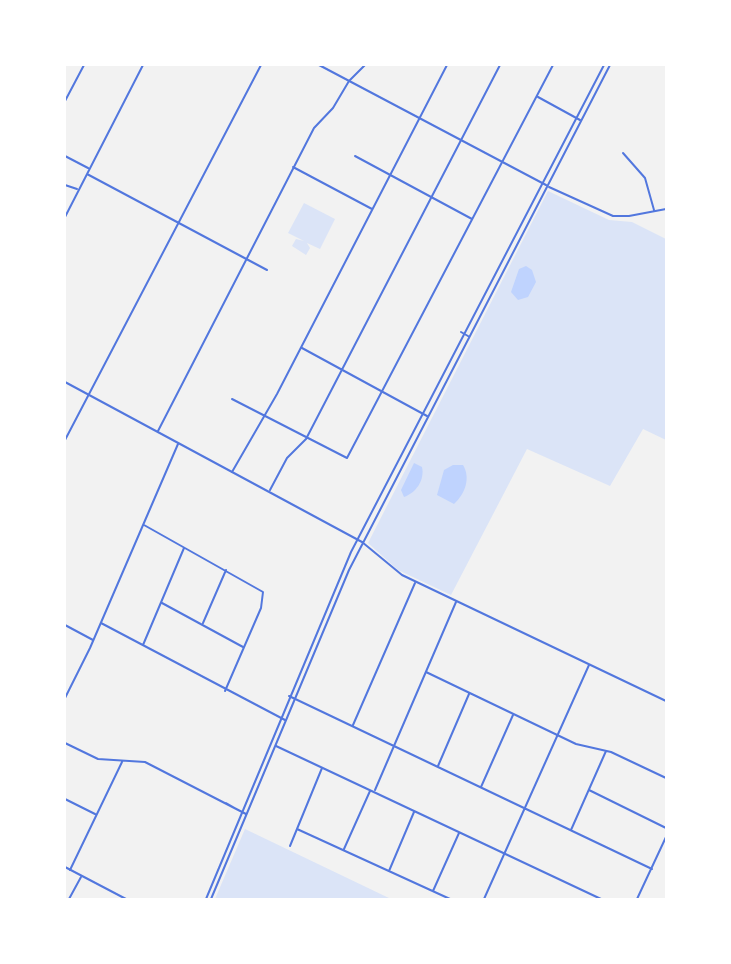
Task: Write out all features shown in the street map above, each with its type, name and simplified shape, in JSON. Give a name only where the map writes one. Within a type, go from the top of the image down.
[{"type":"street","points":[[65,101],[84,65]]},
{"type":"street","points":[[65,217],[143,65]]},
{"type":"street","points":[[65,440],[261,65]]},
{"type":"street","points":[[319,65],[547,186],[613,216],[666,209]]},
{"type":"street","points":[[158,432],[314,128],[333,108],[349,81],[365,65]]},
{"type":"street","points":[[232,472],[447,65]]},
{"type":"street","points":[[269,492],[286,458],[306,439],[500,65]]},
{"type":"street","points":[[232,399],[346,459],[553,65]]},
{"type":"street","points":[[211,899],[362,542],[547,186],[604,65]]},
{"type":"street","points":[[206,899],[289,696],[357,540],[462,333],[542,183],[610,65]]},
{"type":"street","points":[[537,96],[578,119]]},
{"type":"street","points":[[623,153],[645,178],[654,211]]},
{"type":"street","points":[[65,156],[89,168]]},
{"type":"street","points":[[355,156],[473,219]]},
{"type":"street","points":[[293,167],[373,209]]},
{"type":"street","points":[[87,174],[267,270]]},
{"type":"street","points":[[65,185],[79,190]]},
{"type":"street","points":[[462,333],[469,336]]},
{"type":"street","points":[[300,347],[427,416]]},
{"type":"street","points":[[65,382],[362,542],[394,571],[666,701]]},
{"type":"street","points":[[65,698],[94,640],[178,443]]},
{"type":"street","points":[[143,524],[263,592],[261,608],[225,691]]},
{"type":"street","points":[[142,646],[185,547]]},
{"type":"street","points":[[202,625],[226,569]]},
{"type":"street","points":[[352,727],[415,582]]},
{"type":"street","points":[[374,791],[457,601]]},
{"type":"street","points":[[161,603],[244,647]]},
{"type":"street","points":[[101,623],[225,691],[286,720]]},
{"type":"street","points":[[65,625],[94,640]]},
{"type":"street","points":[[484,899],[589,664]]},
{"type":"street","points":[[426,672],[576,744],[606,750],[666,778]]},
{"type":"street","points":[[438,767],[470,693]]},
{"type":"street","points":[[289,696],[652,869]]},
{"type":"street","points":[[481,788],[513,714]]},
{"type":"street","points":[[65,743],[93,758],[145,762],[247,814]]},
{"type":"street","points":[[270,744],[601,899]]},
{"type":"street","points":[[571,831],[606,750]]},
{"type":"street","points":[[70,870],[122,761]]},
{"type":"street","points":[[290,846],[322,767]]},
{"type":"street","points":[[344,850],[370,790]]},
{"type":"street","points":[[588,790],[666,828]]},
{"type":"street","points":[[65,799],[96,815]]},
{"type":"street","points":[[389,871],[415,811]]},
{"type":"street","points":[[297,828],[450,899]]},
{"type":"street","points":[[433,891],[459,832]]},
{"type":"street","points":[[637,899],[666,837]]},
{"type":"street","points":[[65,867],[125,899]]},
{"type":"street","points":[[69,899],[81,876]]},
{"type":"shaded area","points":[[548,191],[609,220],[632,222],[666,239],[666,440],[643,429],[610,486],[527,449],[451,595],[398,570],[368,543]]},
{"type":"shaded area","points":[[304,203],[335,219],[320,249],[307,243],[310,248],[306,255],[292,246],[296,239],[304,241],[288,233]]},
{"type":"shaded area","points":[[245,829],[391,899],[215,899]]},
{"type":"water","points":[[526,266],[532,270],[536,282],[528,297],[518,300],[511,292],[519,269]]},
{"type":"water","points":[[414,463],[422,467],[421,481],[416,489],[404,497],[401,490]]},
{"type":"water","points":[[453,465],[463,465],[467,475],[464,491],[454,504],[437,495],[444,470]]}]
